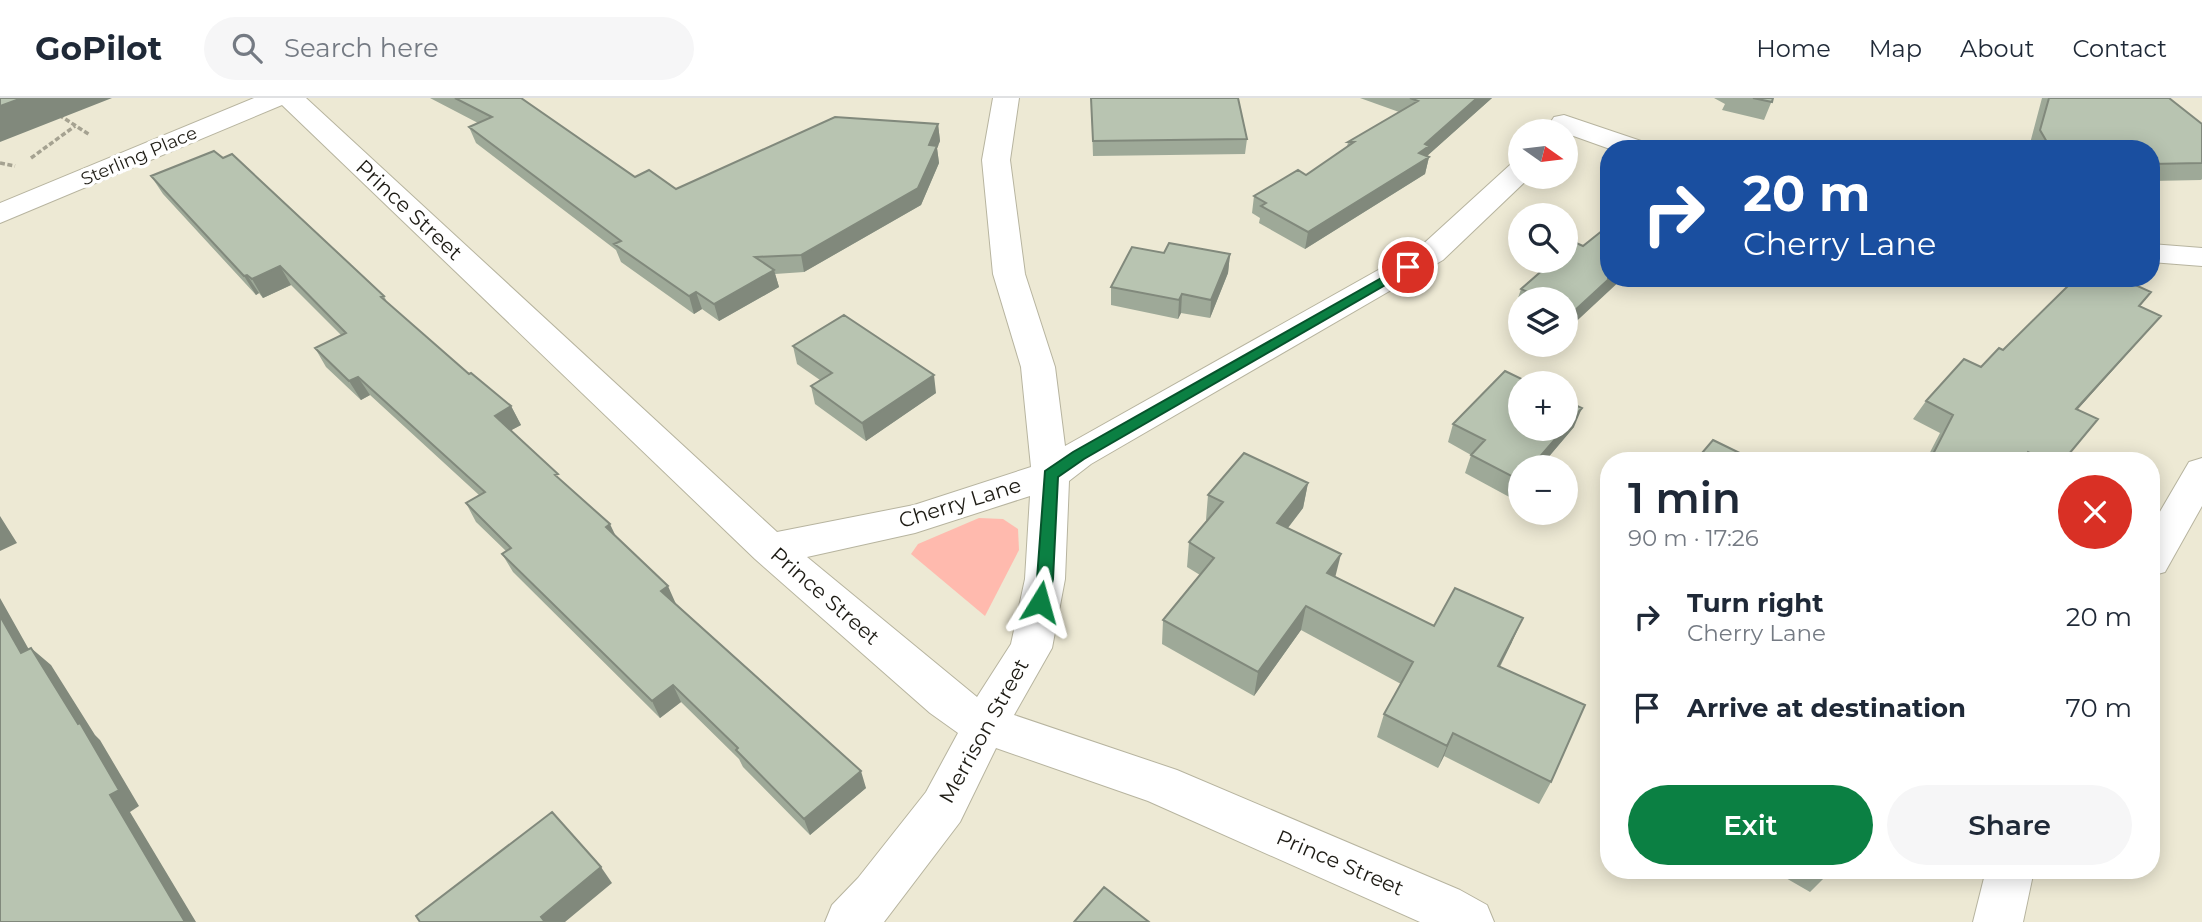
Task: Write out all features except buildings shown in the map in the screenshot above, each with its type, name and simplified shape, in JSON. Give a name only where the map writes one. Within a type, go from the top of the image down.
[{"type":"street","name":"Sterling Place","points":[[0,215],[277,98]]},
{"type":"street","name":"Prince Street","points":[[290,98],[769,548],[946,700],[986,725],[1161,785],[1442,907],[1469,922]]},
{"type":"street","name":"Merrison Street","points":[[850,922],[876,895],[943,807],[1031,648],[1045,579],[1050,475],[1038,367],[1009,274],[996,160],[1006,98]]},
{"type":"street","points":[[1566,119],[1583,98]]},
{"type":"street","points":[[1578,132],[1606,140]]},
{"type":"street","name":"Cherry Lane","points":[[769,548],[915,519],[1050,475],[1079,455],[1432,253],[1508,182]]},
{"type":"street","points":[[2160,254],[2202,257]]},
{"type":"street","points":[[2160,545],[2202,472]]},
{"type":"street","points":[[1998,922],[2008,879]]},
{"type":"path","points":[[30,158],[75,126]]},
{"type":"shaded area","points":[[979,518],[1003,519],[1018,529],[1019,550],[985,616],[911,554],[918,544]]},
{"type":"route","points":[[1040,602],[1045,579],[1050,475],[1079,455],[1408,267]]}]
